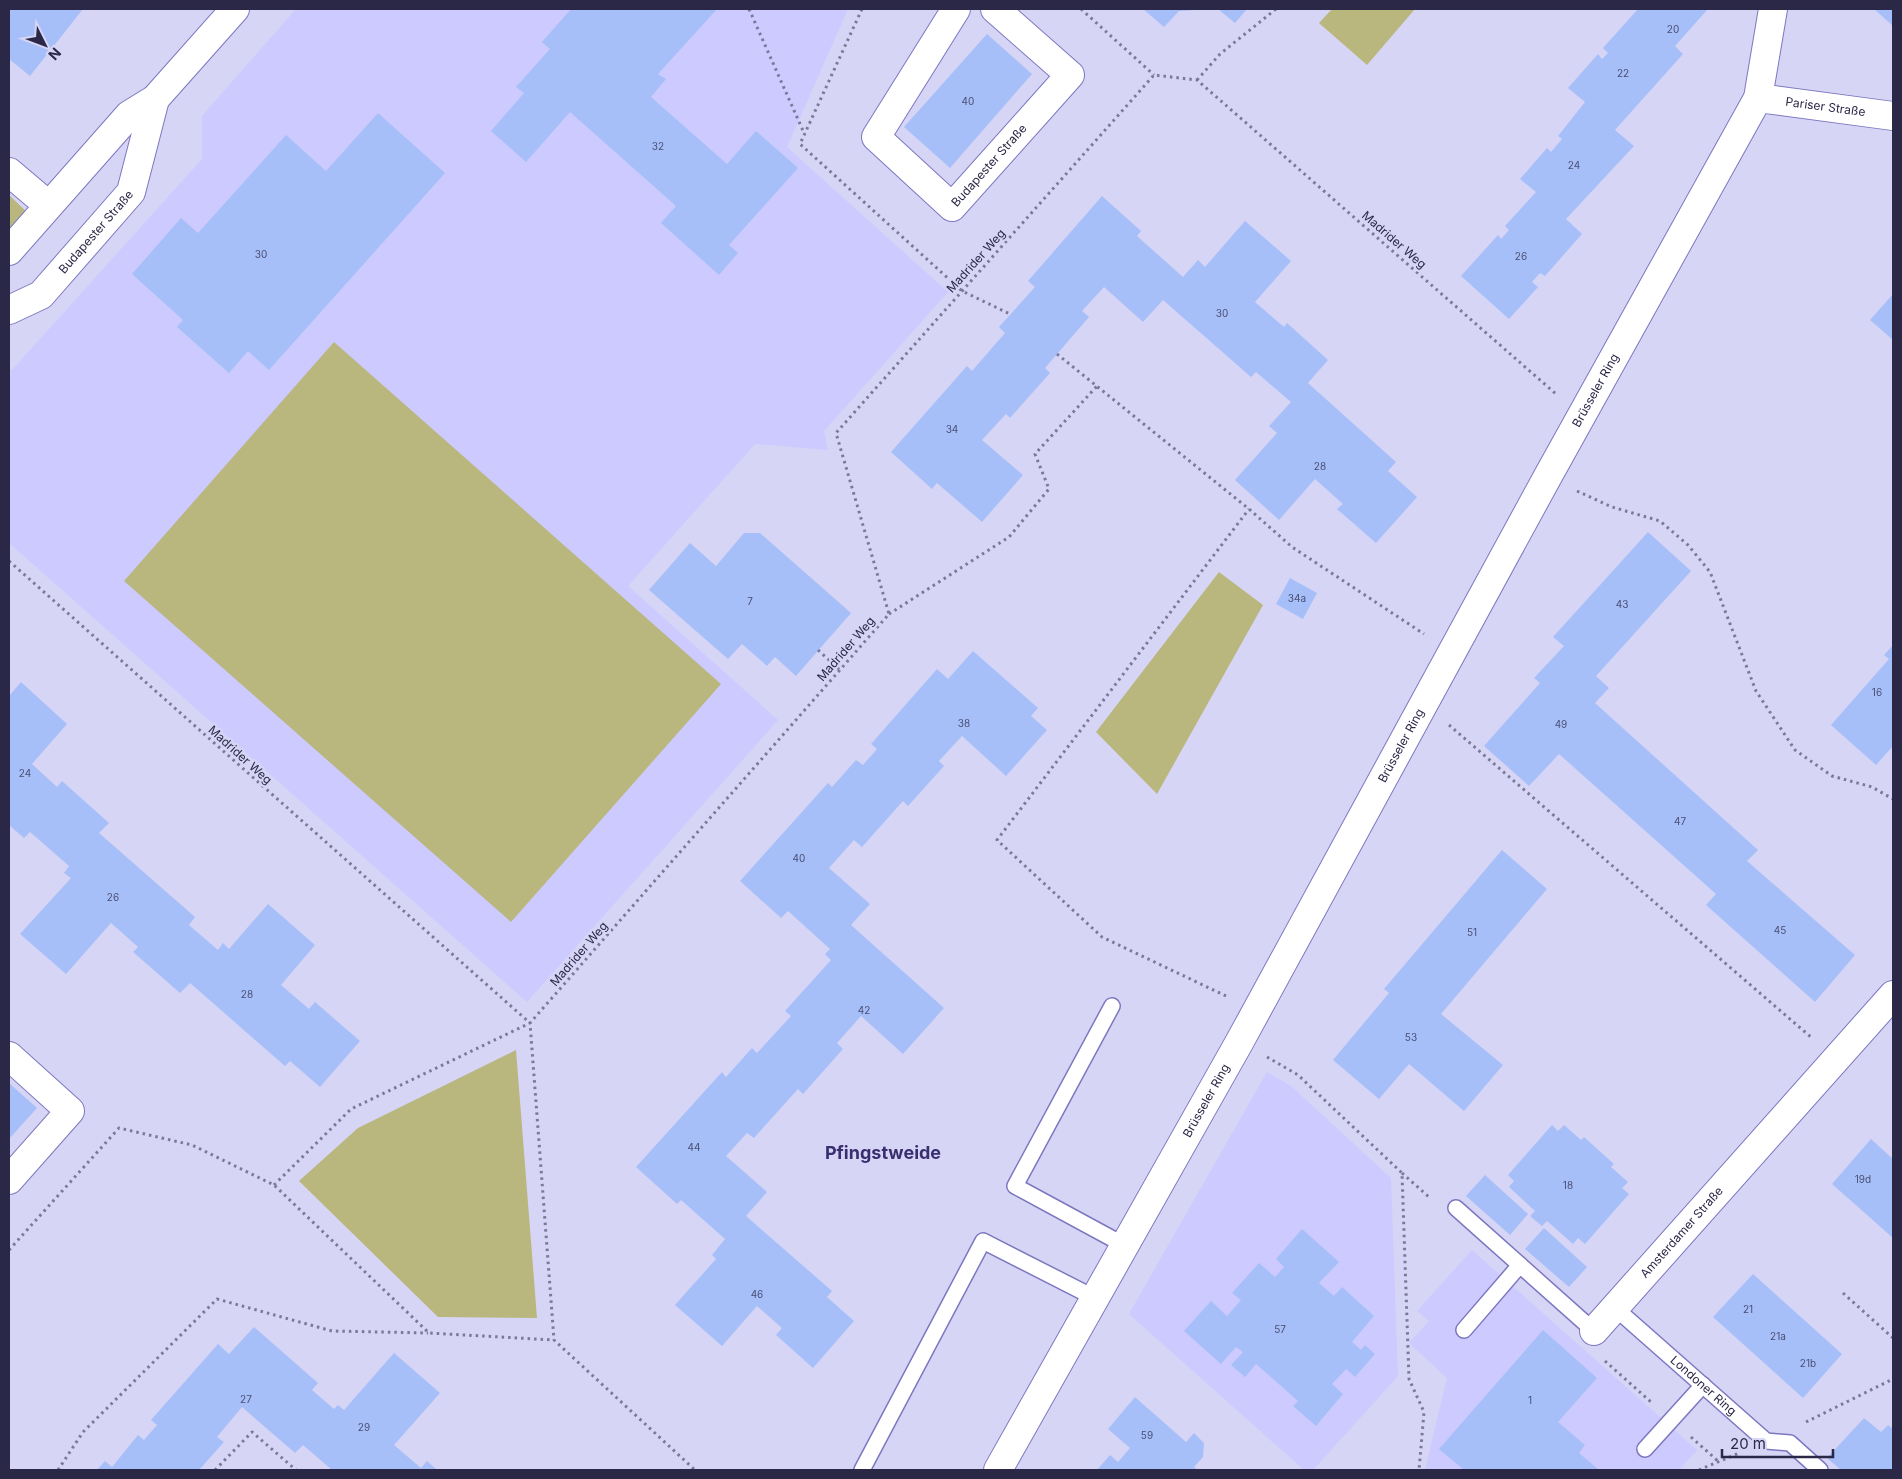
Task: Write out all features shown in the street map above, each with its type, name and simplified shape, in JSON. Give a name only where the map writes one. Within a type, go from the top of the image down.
[{"type":"street","name":"Budapester Straße","points":[[9,251],[129,115],[154,99],[235,9]]},
{"type":"street","name":"Budapester Straße","points":[[956,9],[876,137],[952,207],[1070,75],[994,9]]},
{"type":"street","name":"Brüsseler Ring","points":[[998,1470],[1240,1041],[1581,415],[1758,98],[1772,9]]},
{"type":"street","name":"Pariser Straße","points":[[1758,98],[1893,116]]},
{"type":"street","name":"Budapester Straße","points":[[9,310],[41,295],[131,192],[154,99]]},
{"type":"street","points":[[9,172],[48,205]]},
{"type":"street","name":"Amsterdamer Straße","points":[[1594,1331],[1893,995]]},
{"type":"street","points":[[9,1056],[70,1111],[9,1180]]},
{"type":"lane","points":[[1112,1006],[1015,1186],[1124,1245]]},
{"type":"lane","points":[[1456,1208],[1594,1331]]},
{"type":"lane","points":[[862,1470],[983,1241],[1095,1298]]},
{"type":"lane","points":[[1464,1330],[1520,1265]]},
{"type":"lane","name":"Londoner Ring","points":[[1614,1307],[1766,1441],[1790,1443],[1820,1470]]},
{"type":"lane","points":[[1645,1449],[1702,1385]]},
{"type":"path","points":[[749,9],[804,133]]},
{"type":"path","points":[[1080,9],[1154,74],[1197,80],[1220,54],[1276,9]]},
{"type":"path","name":"Madrider Weg","points":[[9,561],[530,1024],[889,614],[836,433],[1154,74]]},
{"type":"path","name":"Madrider Weg","points":[[1197,80],[1581,415]]},
{"type":"path","points":[[1057,354],[1249,509],[1292,547],[1452,653]]},
{"type":"path","points":[[889,614],[1009,537],[1049,489],[1035,454],[1097,386]]},
{"type":"path","points":[[1548,476],[1612,506],[1660,521],[1688,545],[1710,572],[1756,691],[1795,750],[1832,776],[1872,787],[1893,799]]},
{"type":"path","points":[[1249,509],[997,840],[1102,937],[1256,1011]]},
{"type":"path","points":[[818,650],[840,670]]},
{"type":"path","points":[[1424,704],[1837,1059]]},
{"type":"path","points":[[274,1184],[351,1109],[530,1024],[554,1340]]},
{"type":"path","points":[[1240,1041],[1298,1076],[1437,1204],[1456,1208]]},
{"type":"path","points":[[9,1250],[119,1128],[192,1145],[274,1184],[429,1333]]},
{"type":"path","points":[[1402,1173],[1409,1379],[1424,1412],[1420,1470]]},
{"type":"path","points":[[1843,1292],[1893,1338]]},
{"type":"path","points":[[58,1470],[83,1432],[217,1299],[332,1331],[429,1333],[554,1340],[695,1470]]},
{"type":"path","points":[[1594,1331],[1590,1348],[1719,1462]]},
{"type":"path","points":[[215,1470],[252,1432],[296,1470]]},
{"type":"shaded area","points":[[296,9],[848,9],[787,147],[948,292],[824,431],[828,450],[755,444],[628,586],[778,720],[527,1002],[9,543],[9,370],[12,370],[202,159],[202,116]]},
{"type":"shaded area","points":[[1332,9],[1415,9],[1367,65],[1319,23]]},
{"type":"shaded area","points":[[9,195],[30,215],[9,238]]},
{"type":"shaded area","points":[[334,342],[721,684],[511,922],[124,581]]},
{"type":"shaded area","points":[[1219,572],[1263,605],[1157,794],[1096,732]]},
{"type":"shaded area","points":[[516,1050],[537,1318],[438,1317],[299,1181],[358,1128]]},
{"type":"shaded area","points":[[1267,1072],[1291,1086],[1391,1178],[1398,1376],[1313,1470],[1304,1470],[1129,1314]]},
{"type":"shaded area","points":[[1472,1250],[1697,1450],[1679,1470],[1425,1470],[1447,1378],[1409,1343],[1429,1321],[1417,1311]]},
{"type":"building","points":[[9,9],[83,9],[30,76],[9,59]]},
{"type":"building","points":[[571,9],[717,9],[658,74],[666,79],[651,97],[727,164],[756,131],[798,168],[729,245],[738,253],[719,275],[661,223],[676,206],[570,112],[526,162],[491,131],[524,93],[516,87],[550,49],[542,42]]},
{"type":"building","points":[[1143,9],[1197,10],[1179,11],[1164,27]]},
{"type":"building","points":[[1218,9],[1247,9],[1235,23]]},
{"type":"building","points":[[1638,9],[1708,9],[1675,46],[1683,54],[1615,130],[1634,146],[1566,219],[1582,234],[1545,276],[1540,273],[1532,282],[1538,287],[1509,319],[1461,276],[1498,235],[1501,239],[1509,230],[1505,226],[1536,192],[1520,179],[1547,148],[1551,152],[1562,139],[1558,136],[1585,102],[1568,88],[1598,54],[1602,59],[1608,53],[1603,48]]},
{"type":"building","points":[[1874,9],[1893,9],[1893,26]]},
{"type":"building","points":[[987,34],[1032,74],[950,168],[904,127]]},
{"type":"building","points":[[378,113],[445,173],[269,370],[248,351],[229,373],[177,327],[183,320],[132,274],[181,218],[198,233],[286,135],[326,171]]},
{"type":"building","points":[[1102,196],[1141,231],[1137,236],[1183,277],[1198,260],[1205,267],[1245,221],[1291,261],[1255,302],[1284,327],[1287,323],[1328,360],[1308,383],[1396,462],[1388,471],[1417,497],[1376,543],[1337,509],[1343,504],[1315,479],[1279,520],[1235,480],[1277,433],[1269,426],[1291,402],[1256,372],[1251,377],[1163,300],[1143,322],[1104,287],[1082,311],[1089,317],[1045,368],[1050,373],[1010,418],[1006,414],[982,440],[1023,475],[982,522],[937,483],[932,489],[891,452],[967,366],[972,371],[1005,333],[999,327],[1035,287],[1028,281]]},
{"type":"building","points":[[1893,294],[1893,340],[1870,320]]},
{"type":"building","points":[[1648,532],[1691,571],[1596,676],[1609,688],[1595,703],[1758,850],[1747,861],[1855,955],[1815,1002],[1706,905],[1716,894],[1559,754],[1529,786],[1484,746],[1540,683],[1534,678],[1564,646],[1553,637]]},
{"type":"building","points":[[744,533],[760,533],[851,613],[796,676],[775,657],[767,666],[742,644],[728,659],[649,590],[690,543],[716,566]]},
{"type":"building","points":[[1290,578],[1317,593],[1303,619],[1276,604]]},
{"type":"building","points":[[1893,645],[1893,746],[1876,765],[1831,725],[1889,659],[1884,655]]},
{"type":"building","points":[[973,651],[1038,708],[1031,716],[1047,730],[1006,776],[962,736],[939,761],[944,766],[908,806],[903,801],[862,847],[854,840],[829,868],[870,904],[851,925],[944,1008],[903,1054],[861,1016],[837,1043],[843,1049],[803,1094],[798,1089],[754,1138],[747,1133],[726,1156],[767,1192],[746,1216],[832,1291],[827,1297],[854,1321],[813,1368],[776,1335],[782,1328],[757,1306],[722,1346],[675,1305],[716,1259],[712,1255],[725,1239],[681,1200],[677,1204],[636,1167],[722,1072],[726,1077],[752,1048],[757,1053],[791,1016],[785,1011],[831,960],[825,954],[830,949],[788,911],[781,918],[740,881],[828,783],[832,787],[856,760],[863,765],[877,749],[871,744],[937,669],[948,679]]},
{"type":"building","points":[[21,682],[67,724],[32,764],[57,787],[62,781],[109,823],[99,833],[195,917],[189,925],[218,950],[223,943],[229,949],[268,904],[315,945],[281,985],[309,1009],[315,1002],[360,1041],[320,1087],[290,1061],[285,1066],[190,983],[180,993],[133,952],[138,947],[111,923],[66,974],[20,934],[71,878],[64,873],[69,866],[30,832],[24,838],[9,825],[9,696]]},
{"type":"building","points":[[1502,850],[1547,889],[1441,1014],[1503,1065],[1464,1111],[1409,1064],[1379,1099],[1333,1060],[1389,993],[1384,989]]},
{"type":"building","points":[[9,1083],[37,1108],[9,1139]]},
{"type":"building","points":[[1552,1125],[1558,1131],[1564,1125],[1581,1140],[1584,1137],[1614,1164],[1611,1167],[1628,1182],[1622,1188],[1629,1194],[1585,1244],[1578,1238],[1573,1244],[1547,1221],[1542,1226],[1530,1216],[1535,1211],[1509,1187],[1514,1181],[1508,1175]]},
{"type":"building","points":[[1871,1139],[1893,1159],[1893,1238],[1832,1184]]},
{"type":"building","points":[[1485,1175],[1528,1214],[1510,1235],[1466,1196]]},
{"type":"building","points":[[1544,1228],[1587,1267],[1569,1287],[1525,1249]]},
{"type":"building","points":[[1302,1229],[1339,1262],[1319,1283],[1334,1296],[1342,1287],[1374,1316],[1352,1342],[1361,1350],[1365,1345],[1375,1354],[1355,1377],[1346,1369],[1332,1384],[1343,1394],[1316,1426],[1293,1406],[1298,1401],[1256,1364],[1245,1377],[1231,1365],[1243,1352],[1236,1347],[1221,1364],[1184,1331],[1211,1301],[1227,1316],[1241,1300],[1232,1293],[1259,1263],[1275,1277],[1284,1267],[1276,1259]]},
{"type":"building","points":[[1753,1274],[1842,1354],[1803,1398],[1713,1317]]},
{"type":"building","points":[[254,1327],[318,1383],[312,1390],[334,1409],[338,1405],[344,1410],[394,1353],[440,1393],[394,1445],[421,1468],[427,1461],[437,1470],[332,1470],[303,1445],[295,1453],[242,1407],[217,1437],[224,1442],[199,1470],[97,1470],[105,1461],[112,1467],[138,1435],[144,1440],[157,1425],[151,1420],[218,1344],[229,1354]]},
{"type":"building","points":[[1543,1330],[1597,1378],[1558,1422],[1585,1445],[1579,1453],[1599,1470],[1464,1470],[1439,1449]]},
{"type":"building","points":[[1135,1397],[1186,1442],[1194,1433],[1204,1443],[1203,1457],[1194,1467],[1198,1470],[1097,1470],[1110,1455],[1118,1462],[1130,1448],[1108,1429]]},
{"type":"building","points":[[1864,1418],[1881,1432],[1888,1425],[1893,1429],[1893,1470],[1841,1470],[1827,1458]]},
{"type":"district","name":"Pfingstweide","points":[[883,1153]]}]
